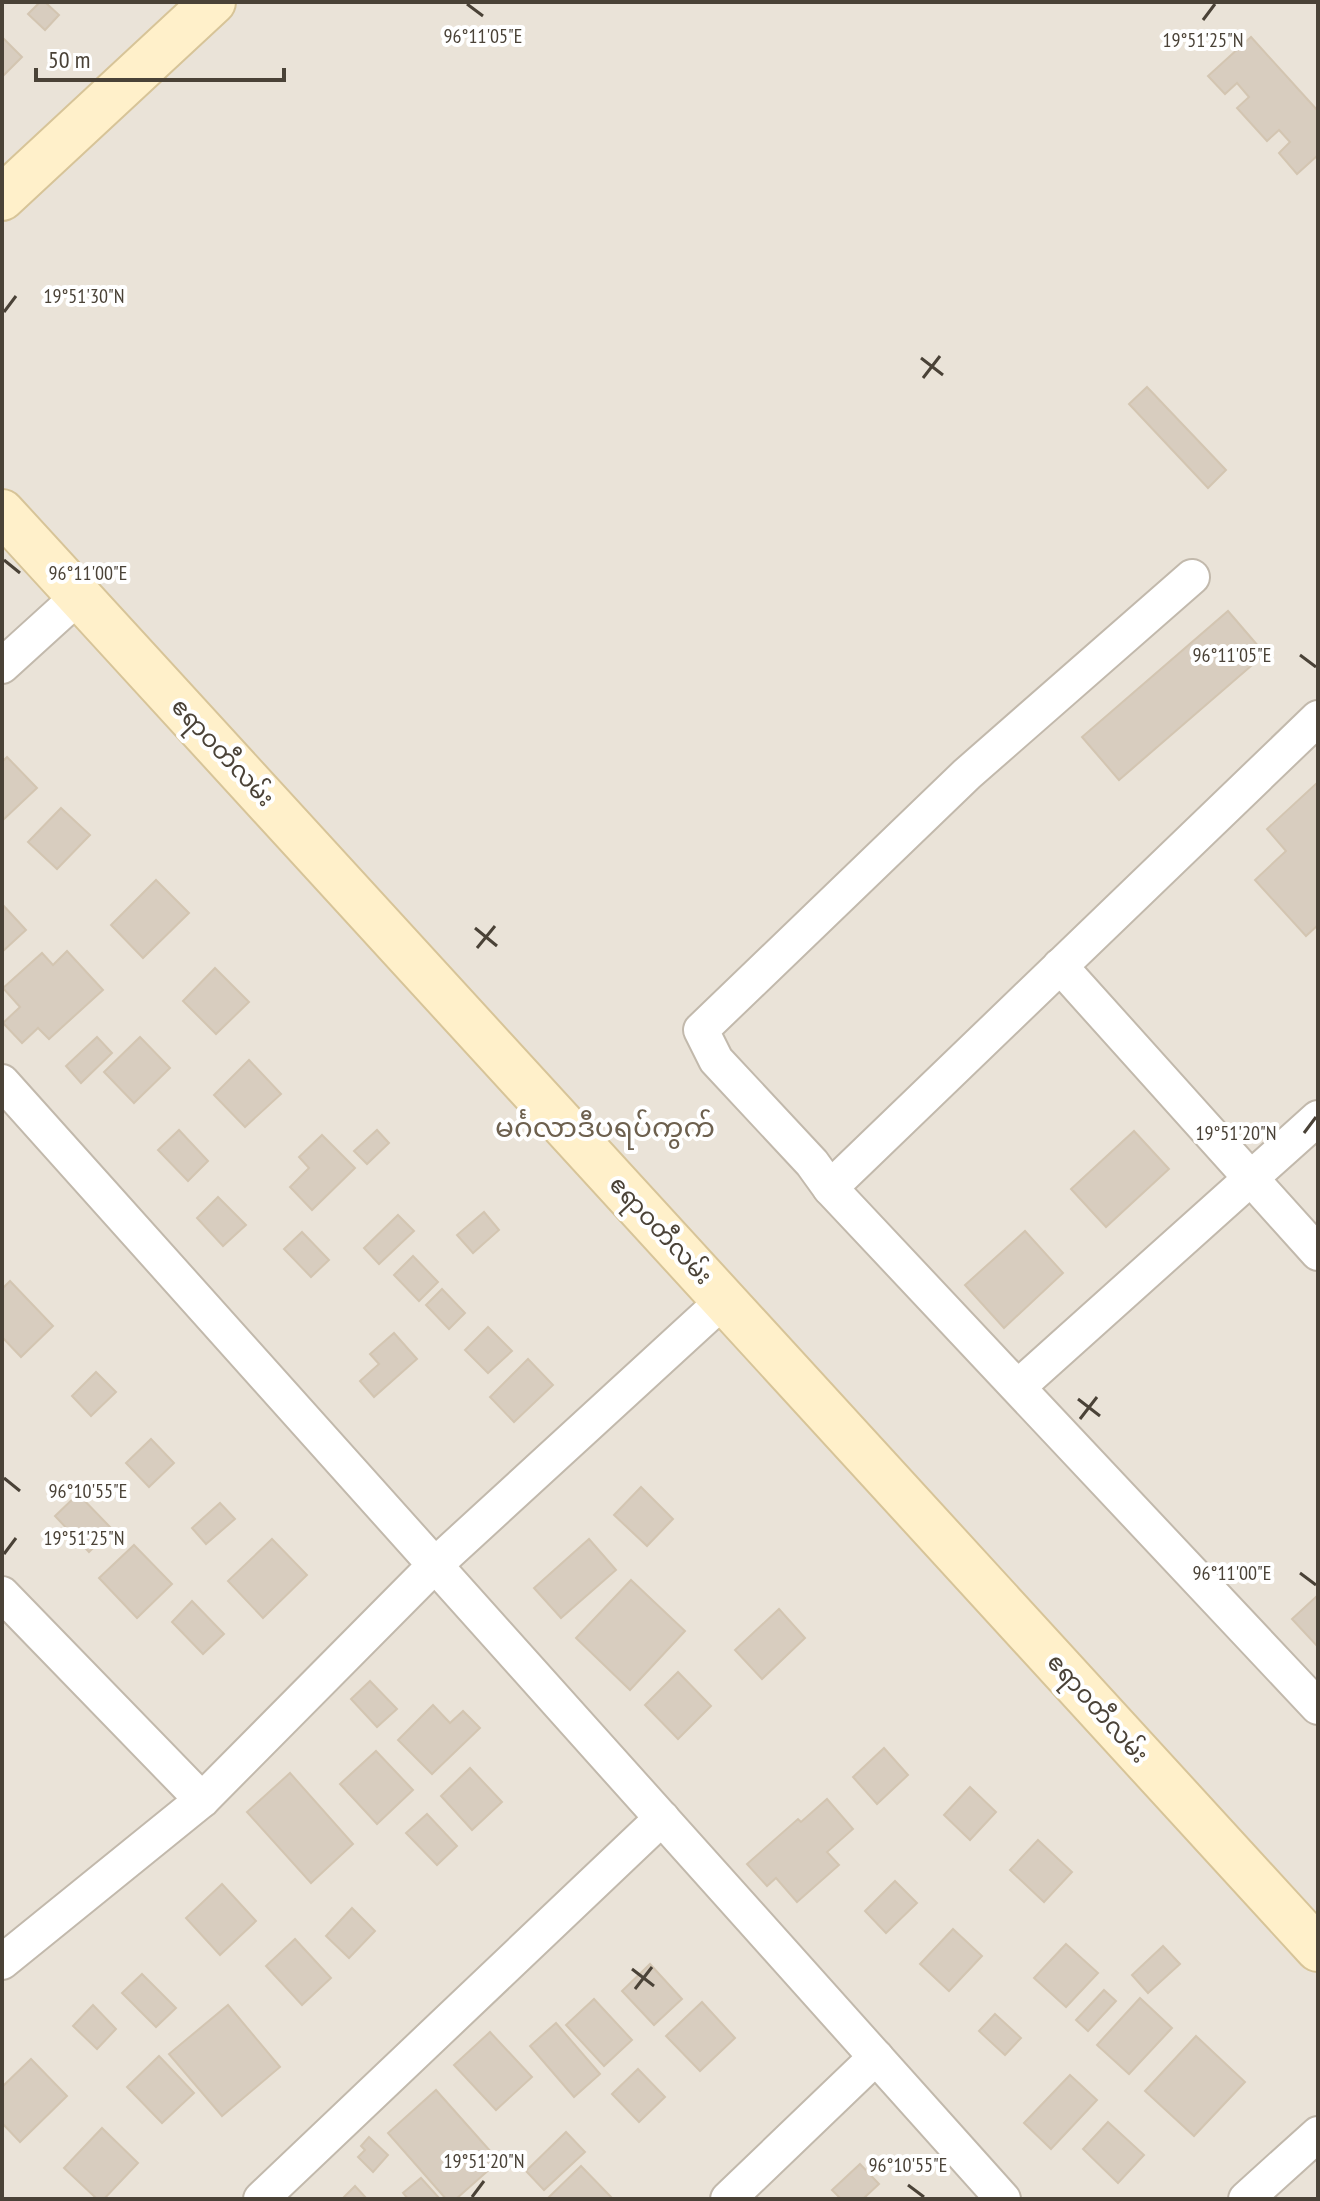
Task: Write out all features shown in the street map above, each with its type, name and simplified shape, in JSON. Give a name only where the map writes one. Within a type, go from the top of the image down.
[{"type":"street","points":[[2,198],[213,2]]},
{"type":"street","name":"ဧရာဝတီလမ်း","points":[[2,512],[1318,1949]]},
{"type":"street","points":[[1192,577],[967,774],[701,1030],[716,1060],[812,1163],[830,1188],[1318,1707]]},
{"type":"street","points":[[2,666],[79,596]]},
{"type":"street","points":[[830,1188],[1318,718]]},
{"type":"street","points":[[1060,966],[1318,1253]]},
{"type":"street","points":[[4,1088],[1003,2199]]},
{"type":"street","points":[[1018,1387],[1318,1118]]},
{"type":"street","points":[[2,1962],[202,1800],[435,1565],[725,1299]]},
{"type":"street","points":[[2,1594],[202,1800]]},
{"type":"street","points":[[261,2199],[662,1818]]},
{"type":"street","points":[[728,2199],[876,2057]]},
{"type":"street","points":[[1246,2199],[1318,2134]]},
{"type":"shaded area","points":[[2,2],[1318,2],[1318,2199],[2,2199]]},
{"type":"building","points":[[40,2],[45,2],[59,15],[45,30],[28,14]]},
{"type":"building","points":[[2,37],[22,57],[3,76],[2,76]]},
{"type":"building","points":[[1251,37],[1318,111],[1318,155],[1297,174],[1279,153],[1290,142],[1279,130],[1267,141],[1237,108],[1249,97],[1237,83],[1225,94],[1208,76]]},
{"type":"building","points":[[1147,387],[1226,470],[1208,488],[1129,404]]},
{"type":"building","points":[[1228,611],[1265,654],[1119,780],[1082,737]]},
{"type":"building","points":[[7,757],[37,788],[2,821],[2,762]]},
{"type":"building","points":[[1318,782],[1318,925],[1306,936],[1255,880],[1286,851],[1267,829]]},
{"type":"building","points":[[61,808],[90,835],[57,869],[28,842]]},
{"type":"building","points":[[156,880],[189,913],[143,958],[111,925]]},
{"type":"building","points":[[2,904],[26,930],[2,952]]},
{"type":"building","points":[[67,951],[103,990],[49,1039],[38,1028],[22,1043],[3,1023],[20,1007],[3,988],[42,953],[53,965]]},
{"type":"building","points":[[215,968],[249,1002],[216,1034],[183,1001]]},
{"type":"building","points":[[97,1037],[112,1053],[81,1083],[66,1066]]},
{"type":"building","points":[[140,1037],[170,1068],[134,1103],[104,1072]]},
{"type":"building","points":[[249,1060],[281,1094],[245,1127],[214,1095]]},
{"type":"building","points":[[179,1130],[208,1161],[188,1181],[158,1150]]},
{"type":"building","points":[[377,1130],[389,1143],[367,1164],[354,1151]]},
{"type":"building","points":[[1134,1131],[1169,1169],[1106,1227],[1071,1189]]},
{"type":"building","points":[[322,1135],[355,1168],[312,1210],[290,1187],[309,1168],[299,1157]]},
{"type":"building","points":[[218,1197],[246,1225],[223,1246],[197,1218]]},
{"type":"building","points":[[484,1212],[499,1230],[473,1253],[457,1235]]},
{"type":"building","points":[[398,1215],[414,1231],[379,1264],[364,1248]]},
{"type":"building","points":[[1025,1231],[1063,1273],[1004,1328],[965,1285]]},
{"type":"building","points":[[302,1232],[329,1260],[311,1277],[284,1249]]},
{"type":"building","points":[[413,1256],[438,1282],[419,1301],[394,1275]]},
{"type":"building","points":[[10,1281],[53,1326],[21,1357],[2,1337],[2,1289]]},
{"type":"building","points":[[442,1289],[465,1313],[449,1329],[426,1305]]},
{"type":"building","points":[[488,1327],[512,1351],[488,1373],[465,1350]]},
{"type":"building","points":[[394,1333],[417,1359],[374,1397],[360,1381],[379,1364],[370,1354]]},
{"type":"building","points":[[528,1359],[553,1385],[514,1422],[490,1397]]},
{"type":"building","points":[[96,1372],[116,1392],[91,1416],[72,1396]]},
{"type":"building","points":[[151,1439],[174,1463],[149,1487],[126,1463]]},
{"type":"building","points":[[641,1487],[673,1519],[647,1546],[614,1515]]},
{"type":"building","points":[[78,1494],[112,1529],[89,1552],[55,1516]]},
{"type":"building","points":[[220,1503],[235,1519],[206,1544],[192,1528]]},
{"type":"building","points":[[272,1539],[307,1575],[263,1618],[228,1581]]},
{"type":"building","points":[[589,1539],[616,1570],[561,1618],[534,1588]]},
{"type":"building","points":[[134,1545],[172,1584],[137,1618],[99,1578]]},
{"type":"building","points":[[631,1580],[685,1631],[630,1690],[576,1638]]},
{"type":"building","points":[[1318,1595],[1318,1647],[1292,1619]]},
{"type":"building","points":[[192,1601],[224,1634],[203,1654],[172,1622]]},
{"type":"building","points":[[779,1609],[805,1638],[762,1679],[735,1650]]},
{"type":"building","points":[[678,1672],[711,1706],[678,1739],[645,1705]]},
{"type":"building","points":[[370,1681],[397,1709],[377,1727],[351,1699]]},
{"type":"building","points":[[433,1705],[450,1723],[463,1711],[480,1728],[432,1774],[398,1740]]},
{"type":"building","points":[[884,1748],[908,1775],[877,1804],[853,1777]]},
{"type":"building","points":[[376,1751],[413,1790],[377,1824],[340,1784]]},
{"type":"building","points":[[470,1768],[502,1802],[472,1830],[441,1796]]},
{"type":"building","points":[[290,1773],[353,1844],[311,1883],[247,1812]]},
{"type":"building","points":[[970,1787],[996,1812],[970,1840],[944,1815]]},
{"type":"building","points":[[827,1799],[853,1829],[827,1852],[839,1865],[797,1902],[776,1878],[767,1886],[747,1864],[798,1819],[801,1822]]},
{"type":"building","points":[[427,1814],[457,1846],[437,1865],[406,1833]]},
{"type":"building","points":[[1038,1840],[1072,1872],[1044,1902],[1010,1870]]},
{"type":"building","points":[[895,1881],[917,1903],[886,1933],[865,1911]]},
{"type":"building","points":[[222,1884],[256,1921],[220,1955],[186,1918]]},
{"type":"building","points":[[352,1908],[375,1931],[349,1958],[326,1936]]},
{"type":"building","points":[[953,1929],[982,1956],[949,1991],[920,1964]]},
{"type":"building","points":[[295,1939],[331,1978],[302,2005],[266,1966]]},
{"type":"building","points":[[1066,1944],[1098,1973],[1066,2007],[1034,1978]]},
{"type":"building","points":[[1163,1946],[1180,1964],[1148,1993],[1132,1975]]},
{"type":"building","points":[[650,1964],[682,1999],[654,2025],[622,1991]]},
{"type":"building","points":[[142,1974],[176,2008],[156,2027],[122,1993]]},
{"type":"building","points":[[1104,1990],[1116,2001],[1088,2031],[1076,2020]]},
{"type":"building","points":[[1140,1998],[1172,2028],[1129,2074],[1097,2045]]},
{"type":"building","points":[[594,1999],[632,2040],[604,2066],[566,2025]]},
{"type":"building","points":[[702,2002],[735,2038],[700,2071],[666,2036]]},
{"type":"building","points":[[93,2005],[116,2029],[97,2049],[73,2026]]},
{"type":"building","points":[[228,2005],[280,2067],[222,2116],[169,2054]]},
{"type":"building","points":[[995,2014],[1021,2038],[1005,2055],[979,2031]]},
{"type":"building","points":[[556,2023],[600,2074],[574,2097],[530,2046]]},
{"type":"building","points":[[490,2032],[532,2077],[496,2110],[454,2065]]},
{"type":"building","points":[[1196,2036],[1245,2082],[1194,2136],[1145,2091]]},
{"type":"building","points":[[159,2056],[194,2093],[162,2123],[127,2087]]},
{"type":"building","points":[[31,2059],[67,2096],[20,2142],[2,2123],[2,2087]]},
{"type":"building","points":[[638,2069],[665,2097],[639,2122],[612,2094]]},
{"type":"building","points":[[1070,2075],[1097,2100],[1051,2149],[1024,2123]]},
{"type":"building","points":[[436,2090],[499,2161],[456,2199],[446,2199],[388,2133]]},
{"type":"building","points":[[1108,2122],[1144,2155],[1118,2183],[1083,2149]]},
{"type":"building","points":[[102,2128],[138,2163],[104,2199],[97,2199],[64,2168]]},
{"type":"building","points":[[566,2132],[585,2152],[544,2190],[526,2171]]},
{"type":"building","points":[[369,2137],[388,2155],[373,2172],[358,2157],[365,2150],[361,2146]]},
{"type":"building","points":[[860,2164],[879,2184],[863,2199],[841,2199],[832,2190]]},
{"type":"building","points":[[581,2166],[613,2199],[549,2197]]},
{"type":"building","points":[[421,2178],[440,2199],[408,2199],[403,2193]]},
{"type":"building","points":[[355,2186],[367,2199],[342,2199]]},
{"type":"district","name":"မင်္ဂလာဒီပရပ်ကွက်","points":[[605,1126]]}]
